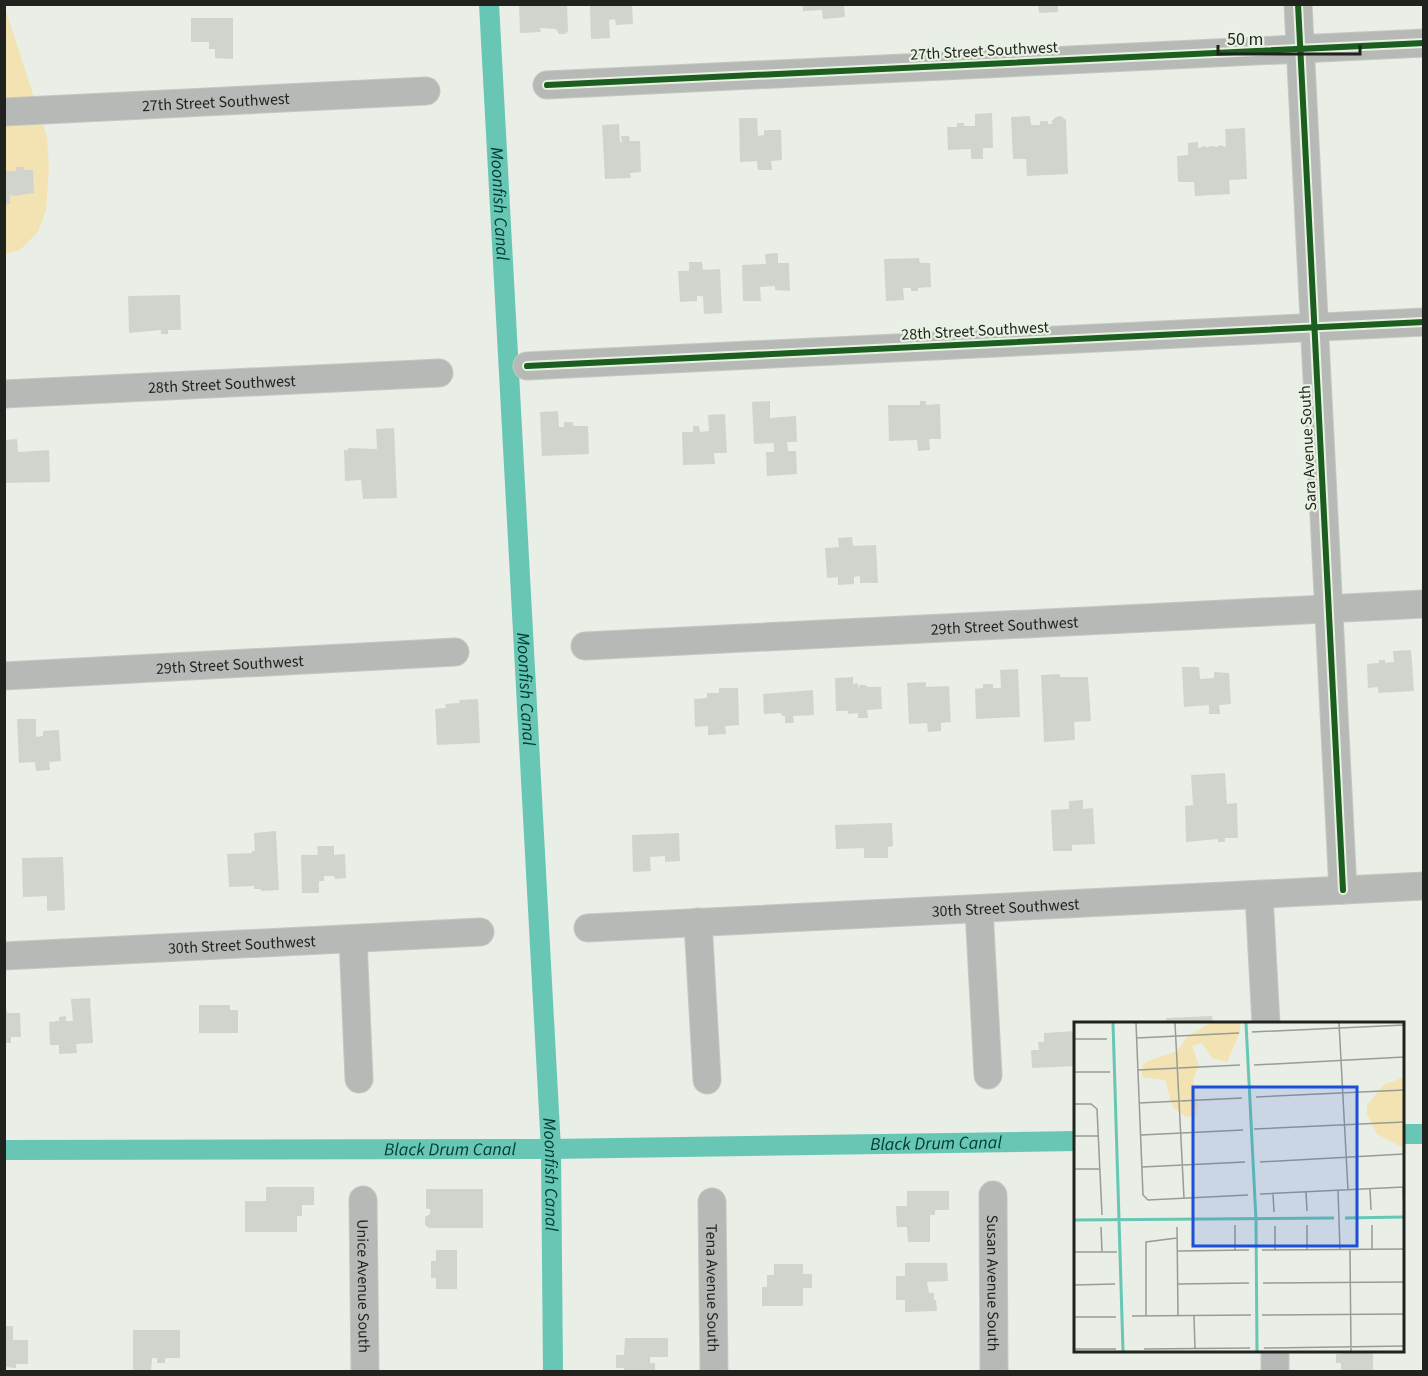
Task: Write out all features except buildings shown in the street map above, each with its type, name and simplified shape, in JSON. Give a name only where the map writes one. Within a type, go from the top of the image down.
[{"type":"street","name":"Sara Avenue South","points":[[1298,4],[1343,891]]},
{"type":"street","name":"27th Street Southwest","points":[[547,86],[1424,43]]},
{"type":"street","name":"27th Street Southwest","points":[[4,112],[426,91]]},
{"type":"street","name":"28th Street Southwest","points":[[527,366],[1424,322]]},
{"type":"street","name":"28th Street Southwest","points":[[4,394],[439,373]]},
{"type":"street","name":"29th Street Southwest","points":[[585,646],[1424,604]]},
{"type":"street","name":"29th Street Southwest","points":[[4,676],[455,652]]},
{"type":"street","name":"30th Street Southwest","points":[[588,928],[1424,886]]},
{"type":"street","points":[[1259,895],[1266,1022]]},
{"type":"street","points":[[979,909],[988,1075]]},
{"type":"street","points":[[698,922],[707,1080]]},
{"type":"street","name":"30th Street Southwest","points":[[4,956],[480,932]]},
{"type":"street","points":[[353,939],[359,1079]]},
{"type":"street","name":"Susan Avenue South","points":[[993,1195],[994,1371]]},
{"type":"street","name":"Unice Avenue South","points":[[363,1200],[365,1371]]},
{"type":"street","name":"Tena Avenue South","points":[[712,1202],[714,1371]]},
{"type":"street","points":[[1275,1352],[1275,1371]]},
{"type":"shaded area","points":[[4,5],[47,137],[49,168],[46,210],[38,232],[20,250],[5,254]]},
{"type":"waterway","name":"Moonfish Canal","points":[[489,4],[551,1149],[553,1372]]},
{"type":"waterway","name":"Black Drum Canal","points":[[1404,1134],[1424,1134]]},
{"type":"waterway","name":"Black Drum Canal","points":[[4,1150],[551,1149],[1074,1141]]},
{"type":"cycle path","points":[[1298,4],[1343,890]]},
{"type":"cycle path","points":[[547,85],[1424,43]]},
{"type":"cycle path","points":[[527,366],[1424,322]]}]
